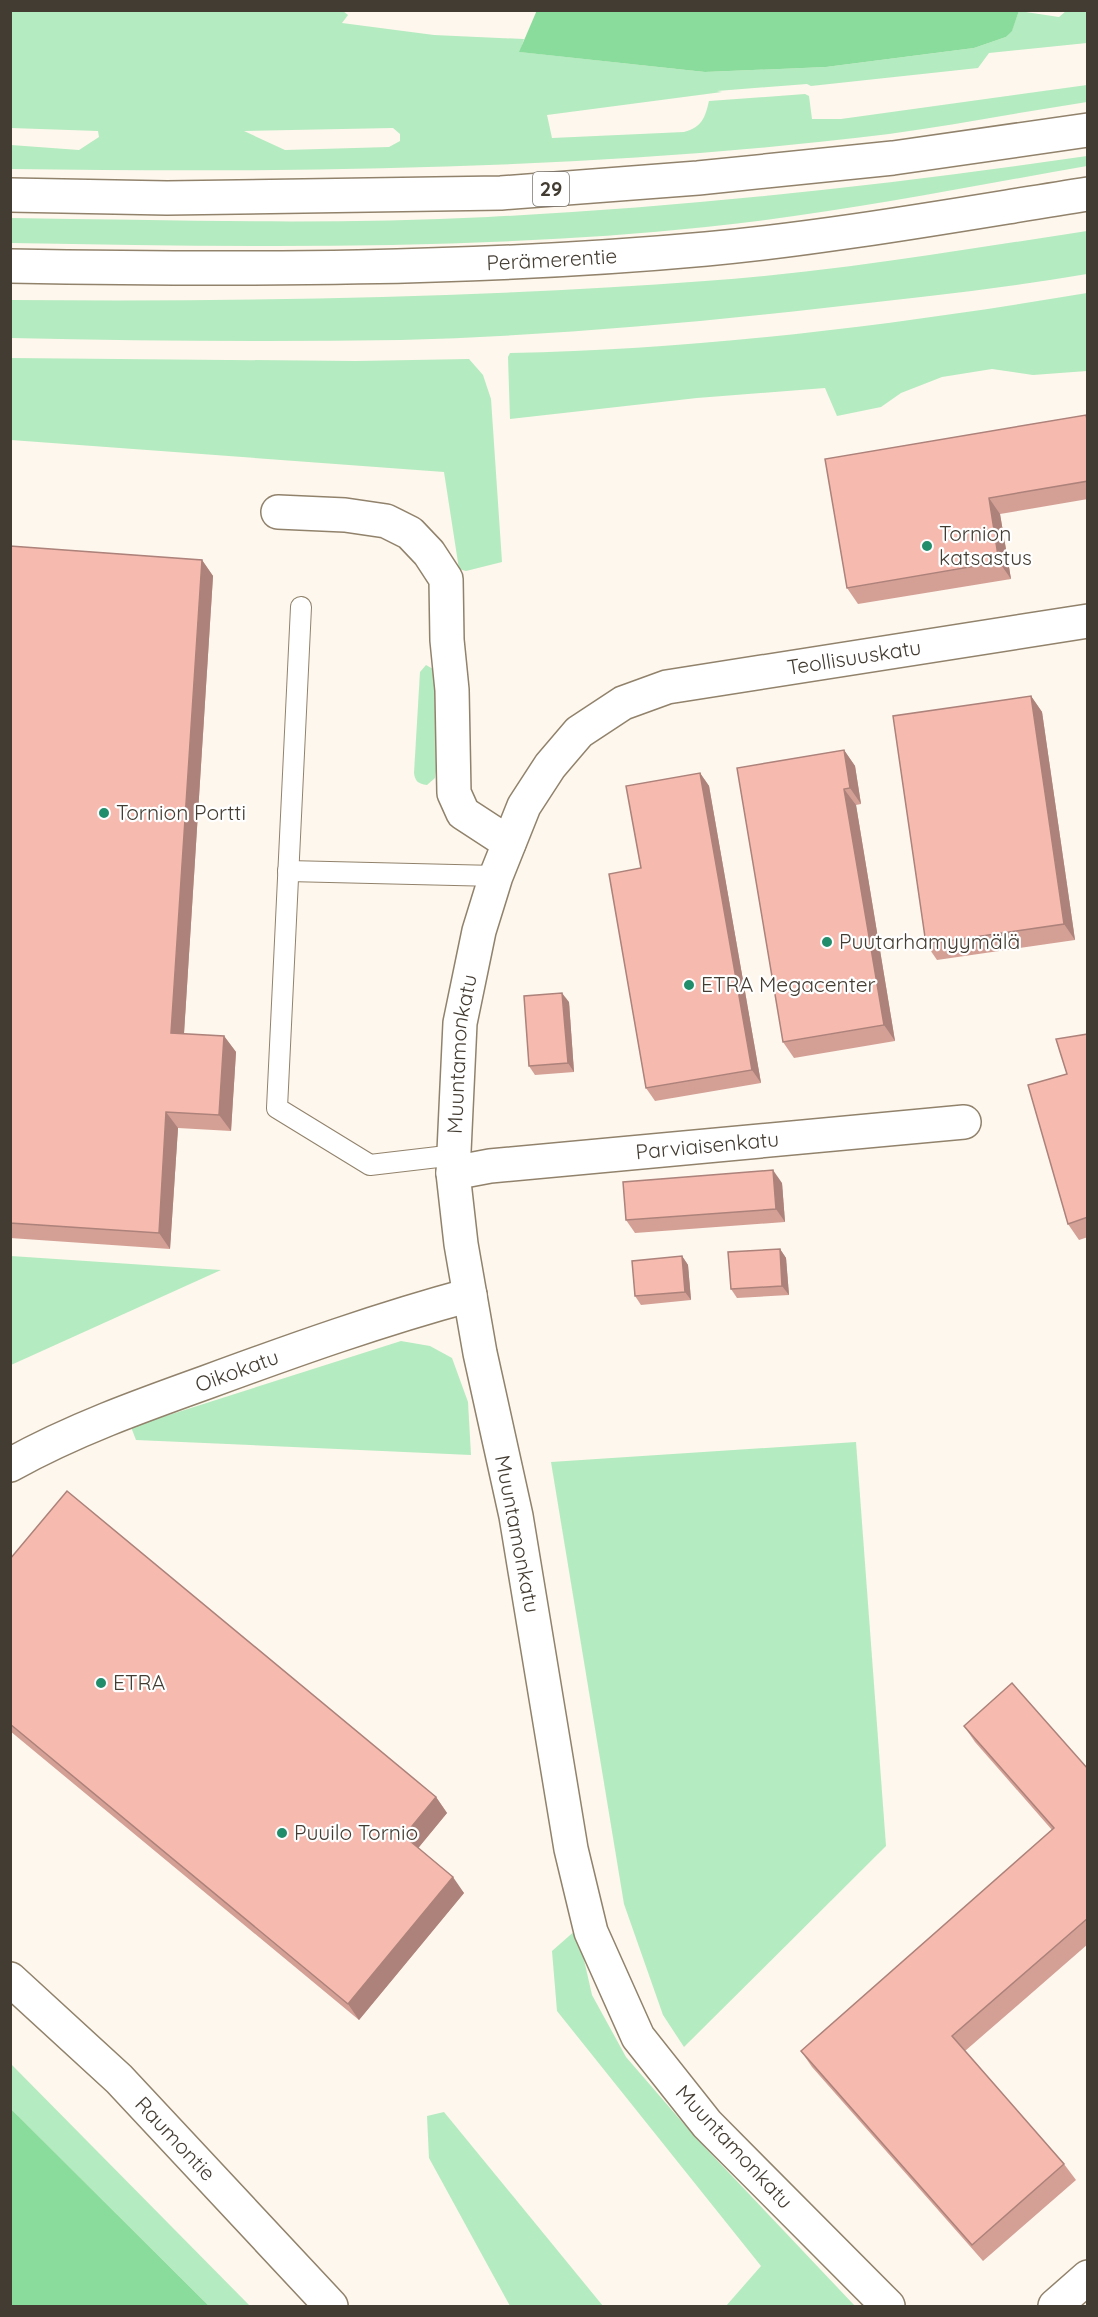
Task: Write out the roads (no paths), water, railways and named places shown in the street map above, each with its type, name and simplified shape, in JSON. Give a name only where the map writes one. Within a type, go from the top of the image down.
[{"type":"main road","name":"29","points":[[10,195],[167,198],[501,193],[698,178],[893,158],[1088,130]]},
{"type":"main road","name":"Perämerentie","points":[[10,266],[168,269],[501,264],[708,249],[901,224],[1088,194]]},
{"type":"main road","points":[[278,512],[345,515],[386,521],[410,533],[429,553],[446,579],[447,640],[452,690],[454,793],[462,813],[509,843]]},
{"type":"main road","name":"Teollisuuskatu","points":[[623,703],[667,687],[1088,621]]},
{"type":"main road","name":"Muuntamonkatu","points":[[623,703],[579,732],[550,766],[524,806],[496,876],[479,931],[460,1023],[454,1164],[461,1244],[516,1516],[571,1849],[591,1932],[638,2037],[658,2063],[707,2124],[888,2307]]},
{"type":"main road","name":"Parviaisenkatu","points":[[454,1164],[490,1166],[964,1122]]},
{"type":"main road","name":"Oikokatu","points":[[10,1465],[124,1412],[413,1310],[470,1295]]},
{"type":"main road","name":"Raumontie","points":[[10,1979],[119,2079],[331,2307]]},
{"type":"main road","points":[[1055,2307],[1088,2277]]},
{"type":"lane","points":[[301,607],[277,1108],[370,1165],[454,1164]]},
{"type":"lane","points":[[288,871],[496,876]]},
{"type":"place","name":"Tornion katsastus","points":[[927,546]]},
{"type":"place","name":"Tornion Portti","points":[[104,813]]},
{"type":"place","name":"Puutarhamyymälä","points":[[827,942]]},
{"type":"place","name":"ETRA Megacenter","points":[[689,985]]},
{"type":"place","name":"ETRA","points":[[101,1683]]},
{"type":"place","name":"Puuilo Tornio","points":[[282,1833]]}]
